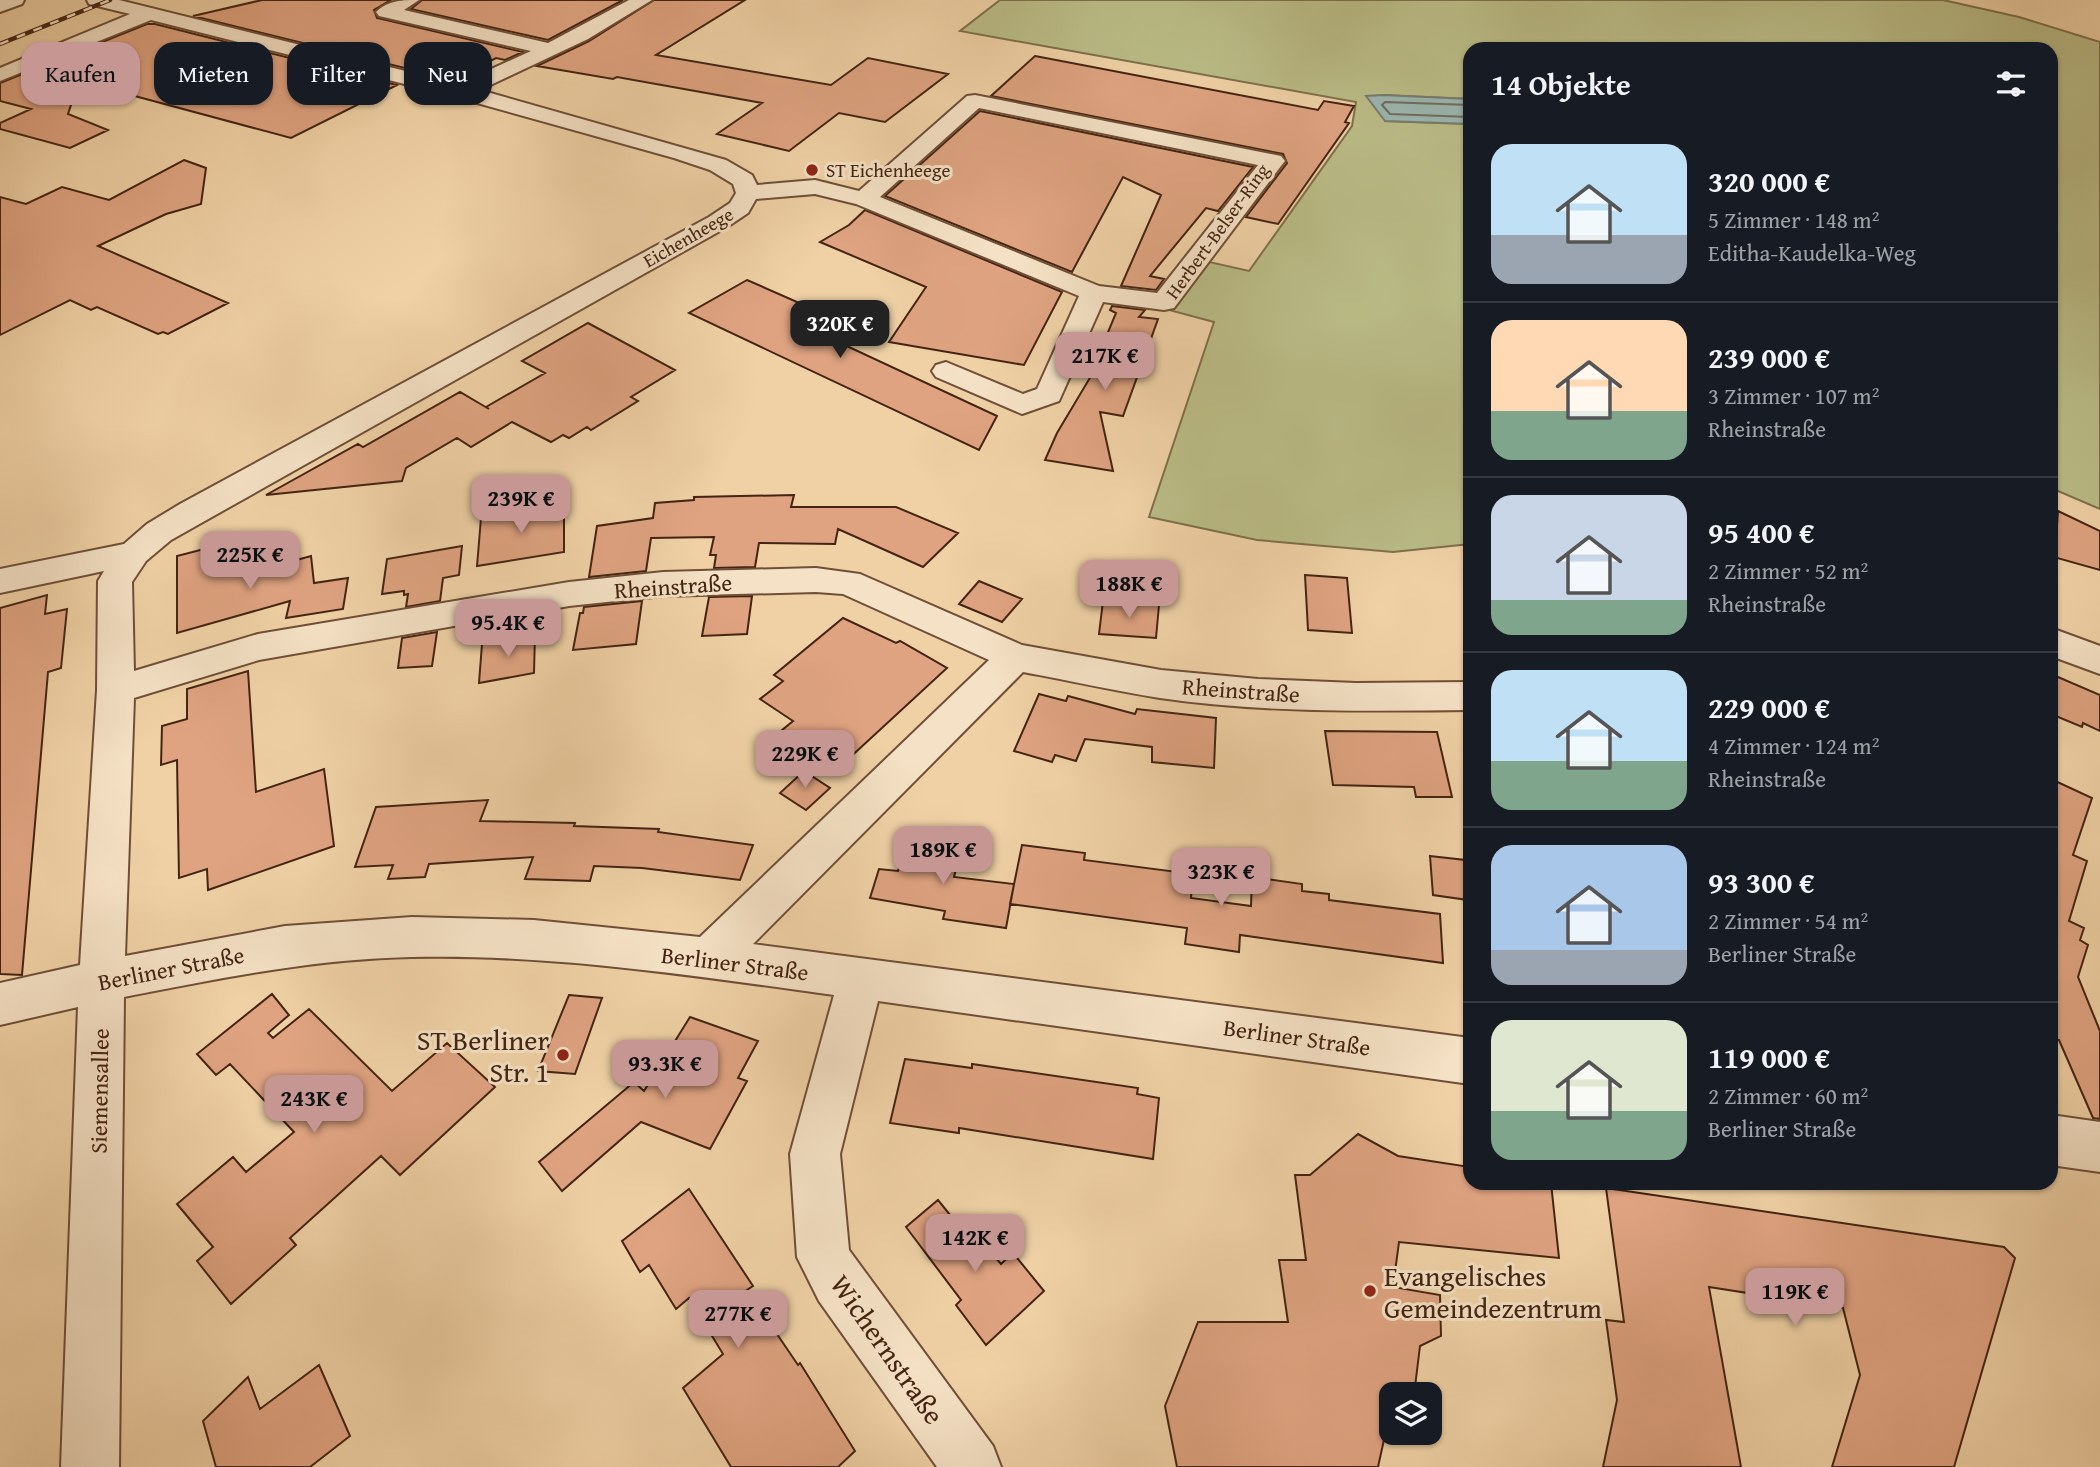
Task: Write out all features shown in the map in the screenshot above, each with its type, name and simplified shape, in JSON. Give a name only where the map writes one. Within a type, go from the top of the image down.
[{"type":"street","points":[[0,6],[15,0]]},
{"type":"street","name":"Eichenheege","points":[[96,0],[404,77]]},
{"type":"street","points":[[410,0],[386,12],[550,49]]},
{"type":"street","points":[[492,76],[643,0]]},
{"type":"street","points":[[0,75],[148,14]]},
{"type":"street","name":"Eichenheege","points":[[134,553],[159,532],[192,512],[718,222],[739,208],[748,193],[744,180],[718,165],[492,100]]},
{"type":"street","name":"Herbert-Belser-Ring","points":[[748,193],[815,187],[864,199],[1094,293],[1164,302],[1273,161],[975,101],[864,199]]},
{"type":"street","points":[[946,371],[1022,405],[1049,395],[1094,293]]},
{"type":"street","points":[[0,581],[134,553]]},
{"type":"street","name":"Siemensallee","points":[[90,1467],[102,981],[116,690],[115,581],[134,553]]},
{"type":"street","name":"Rheinstraße","points":[[116,690],[258,647],[569,594],[663,584],[816,580],[848,582],[1015,657],[1161,684],[1258,693],[1356,697],[1463,696]]},
{"type":"street","points":[[2058,644],[2100,661]]},
{"type":"street","points":[[709,958],[1015,657]]},
{"type":"street","name":"Berliner Straße","points":[[0,1004],[102,981],[285,946],[412,937],[534,940],[709,958],[1463,1060]]},
{"type":"street","name":"Wichernstraße","points":[[861,978],[815,1154],[823,1257],[838,1282],[972,1467]]},
{"type":"street","points":[[2058,1141],[2100,1147]]},
{"type":"green space","points":[[1000,0],[1943,0],[2019,17],[2100,42],[2100,509],[2058,491],[2058,42],[1463,42],[1463,99],[1383,95],[1385,121],[1463,124],[1463,545],[1393,552],[1257,540],[1149,517],[1214,322],[1169,310],[1205,261],[1249,271],[1352,126],[1356,102],[960,31]]},
{"type":"water","points":[[1366,96],[1463,99],[1463,124],[1385,121]]},
{"type":"building","points":[[262,0],[391,0],[374,10],[377,18],[480,42],[404,42],[404,68],[390,64],[390,42],[299,42],[193,16]]},
{"type":"building","points":[[422,0],[623,0],[548,40],[411,9]]},
{"type":"building","points":[[654,0],[745,0],[656,55],[831,85],[868,58],[948,74],[885,122],[839,113],[789,151],[717,134],[762,103],[617,77],[613,79],[537,66],[589,41]]},
{"type":"building","points":[[147,24],[155,24],[226,42],[154,42],[154,101],[140,97],[140,42],[102,42]]},
{"type":"building","points":[[492,45],[523,52],[505,60],[492,60]]},
{"type":"building","points":[[273,54],[287,57],[287,105],[357,105],[291,138],[168,105],[273,105]]},
{"type":"building","points":[[1035,56],[1318,110],[1324,101],[1354,106],[1345,122],[1349,123],[1278,224],[1246,217],[1287,163],[1283,154],[991,96]]},
{"type":"building","points":[[21,75],[21,105],[71,105],[68,114],[108,130],[70,148],[0,129],[0,123],[31,109],[0,101],[0,83]]},
{"type":"building","points":[[980,111],[1253,167],[1218,211],[1206,208],[1150,276],[1164,279],[1156,290],[1121,286],[1161,195],[1123,177],[1072,272],[885,196]]},
{"type":"building","points":[[184,160],[206,168],[201,204],[166,214],[98,246],[228,303],[168,334],[158,334],[97,307],[91,310],[70,300],[0,335],[0,197],[26,204],[62,187],[109,200]]},
{"type":"building","points":[[865,210],[1062,292],[1024,365],[889,342],[926,287],[820,242],[849,225]]},
{"type":"building","points":[[747,280],[829,316],[823,335],[997,416],[979,450],[689,313]]},
{"type":"building","points":[[1112,306],[1145,310],[1139,317],[1158,319],[1123,416],[1100,412],[1113,471],[1045,460],[1057,433],[1103,356],[1099,354],[1116,313],[1110,310]]},
{"type":"building","points":[[588,323],[675,370],[631,397],[638,401],[591,430],[587,427],[569,438],[563,435],[551,442],[512,422],[471,447],[457,438],[406,468],[402,481],[266,495],[358,444],[363,447],[460,392],[489,409],[486,407],[545,373],[522,361]]},
{"type":"building","points":[[794,495],[791,507],[896,507],[958,533],[923,567],[838,529],[835,544],[759,543],[755,567],[714,568],[716,555],[710,555],[714,537],[651,538],[646,571],[589,577],[597,526],[653,518],[655,503],[694,500],[694,497]]},
{"type":"building","points":[[564,505],[564,552],[477,566],[481,518]]},
{"type":"building","points":[[2058,511],[2100,531],[2100,570],[2058,558]]},
{"type":"building","points":[[462,546],[459,575],[443,578],[440,601],[406,607],[408,594],[404,595],[404,591],[382,594],[387,559]]},
{"type":"building","points":[[208,548],[209,571],[230,565],[230,574],[238,572],[238,576],[311,556],[314,583],[348,578],[343,609],[286,618],[290,601],[177,633],[177,556]]},
{"type":"building","points":[[1305,575],[1347,578],[1352,633],[1308,630]]},
{"type":"building","points":[[979,581],[1022,599],[1002,622],[959,604]]},
{"type":"building","points":[[47,595],[45,614],[67,609],[61,668],[48,672],[22,975],[0,974],[0,608]]},
{"type":"building","points":[[752,596],[747,634],[702,636],[709,597]]},
{"type":"building","points":[[642,601],[636,644],[573,650],[580,613],[583,613],[584,607]]},
{"type":"building","points":[[1103,601],[1159,605],[1156,638],[1099,634]]},
{"type":"building","points":[[843,618],[896,643],[900,641],[947,668],[832,774],[775,736],[793,721],[760,699],[783,681],[774,675]]},
{"type":"building","points":[[437,632],[432,666],[398,668],[402,638]]},
{"type":"building","points":[[535,634],[534,673],[479,683],[482,644]]},
{"type":"building","points":[[248,671],[256,792],[324,769],[334,846],[208,890],[207,869],[179,878],[177,760],[161,765],[162,726],[187,719],[187,689]]},
{"type":"building","points":[[2058,677],[2100,695],[2100,731],[2083,723],[2082,727],[2058,717]]},
{"type":"building","points":[[1039,694],[1066,701],[1068,696],[1135,714],[1137,709],[1216,718],[1214,768],[1152,762],[1152,747],[1085,739],[1076,761],[1055,755],[1052,762],[1014,751]]},
{"type":"building","points":[[1325,731],[1437,732],[1452,797],[1416,797],[1414,787],[1333,785]]},
{"type":"building","points":[[804,771],[830,788],[806,810],[780,793]]},
{"type":"building","points":[[2058,782],[2092,798],[2073,855],[2087,861],[2069,921],[2084,928],[2080,940],[2088,945],[2078,977],[2100,1031],[2100,1119],[2093,1118],[2059,1040]]},
{"type":"building","points":[[488,800],[480,821],[575,823],[574,826],[659,829],[658,832],[753,845],[740,880],[642,868],[594,866],[590,881],[525,879],[533,857],[429,864],[425,877],[388,879],[393,865],[355,867],[376,807]]},
{"type":"building","points":[[908,837],[962,845],[954,877],[1014,884],[1006,928],[943,919],[945,911],[870,898],[879,869],[898,871]]},
{"type":"building","points":[[1022,845],[1085,853],[1084,860],[1193,874],[1191,898],[1251,906],[1252,877],[1302,884],[1302,891],[1329,894],[1329,900],[1440,914],[1443,963],[1240,935],[1239,952],[1185,944],[1187,928],[1010,904]]},
{"type":"building","points":[[1430,856],[1463,860],[1463,899],[1433,895]]},
{"type":"building","points":[[272,994],[289,1015],[268,1033],[273,1038],[309,1009],[392,1091],[447,1043],[495,1087],[400,1175],[381,1156],[290,1238],[296,1245],[231,1304],[197,1261],[213,1247],[177,1204],[233,1157],[246,1172],[294,1132],[230,1064],[216,1075],[197,1054]]},
{"type":"building","points":[[569,995],[602,998],[575,1074],[538,1071]]},
{"type":"building","points":[[690,1017],[758,1041],[738,1078],[747,1081],[710,1149],[641,1122],[562,1191],[539,1162],[634,1082],[644,1091]]},
{"type":"building","points":[[905,1059],[972,1068],[972,1064],[1138,1088],[1137,1094],[1159,1098],[1153,1159],[959,1128],[959,1133],[890,1123]]},
{"type":"building","name":"Evangelisches Gemeindezentrum","points":[[1358,1134],[1398,1156],[1463,1166],[1463,1190],[1552,1190],[1559,1258],[1399,1242],[1393,1287],[1440,1295],[1441,1336],[1420,1346],[1416,1382],[1379,1382],[1379,1445],[1383,1445],[1378,1467],[1177,1467],[1165,1406],[1198,1322],[1288,1322],[1279,1260],[1306,1260],[1295,1175],[1310,1175]]},
{"type":"building","points":[[689,1189],[753,1286],[747,1290],[798,1365],[800,1363],[855,1451],[838,1467],[731,1467],[683,1388],[723,1354],[689,1298],[676,1309],[649,1265],[640,1272],[622,1241]]},
{"type":"building","points":[[1606,1190],[2004,1247],[2015,1258],[1954,1467],[1832,1467],[1860,1375],[1843,1308],[1709,1287],[1741,1467],[1603,1467],[1617,1400],[1606,1320],[1624,1322]]},
{"type":"building","points":[[938,1200],[979,1251],[986,1246],[1001,1264],[1013,1253],[1044,1291],[986,1345],[956,1305],[961,1300],[906,1227]]},
{"type":"building","points":[[319,1365],[350,1436],[310,1467],[216,1467],[203,1421],[248,1377],[260,1409]]},
{"type":"railway","points":[[0,44],[110,0]]},
{"type":"place","name":"ST Eichenheege","points":[[812,170]]},
{"type":"place","name":"ST Berliner Str. 1","points":[[563,1055]]},
{"type":"place","name":"Evangelisches Gemeindezentrum","points":[[1370,1291]]}]
